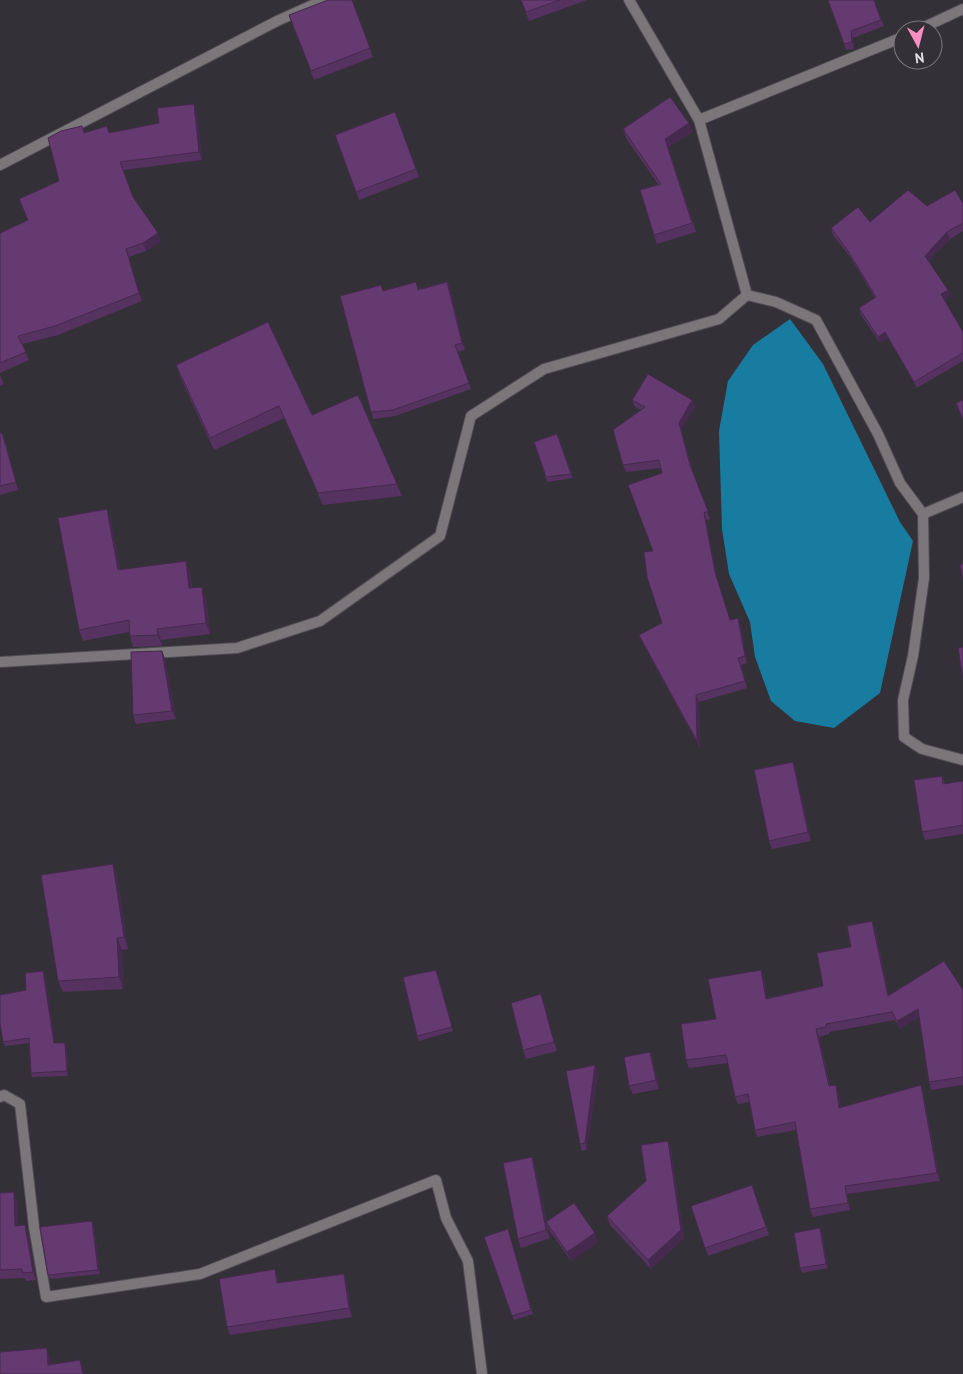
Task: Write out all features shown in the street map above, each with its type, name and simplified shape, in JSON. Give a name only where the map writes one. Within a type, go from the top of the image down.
[{"type":"street","points":[[0,165],[268,25],[324,0]]},
{"type":"street","points":[[630,0],[699,120],[747,295]]},
{"type":"street","points":[[939,20],[963,9]]},
{"type":"street","points":[[699,120],[893,41]]},
{"type":"street","points":[[747,295],[776,302],[816,320],[878,434],[900,483],[922,514],[924,578],[913,656],[903,700],[904,737],[922,749],[963,760]]},
{"type":"street","points":[[0,662],[237,648],[320,621],[440,536],[471,416],[544,369],[719,318],[747,295]]},
{"type":"street","points":[[922,514],[963,497]]},
{"type":"street","points":[[0,1097],[4,1095],[20,1104],[34,1227],[46,1297],[200,1274],[436,1180],[446,1218],[468,1260],[482,1374]]},
{"type":"water","points":[[790,319],[823,364],[900,522],[913,541],[880,693],[834,728],[795,721],[771,701],[755,657],[750,622],[729,574],[722,529],[719,431],[728,381],[753,345]]},
{"type":"building","points":[[328,0],[352,0],[370,48],[311,71],[289,15]]},
{"type":"building","points":[[521,0],[560,0],[526,12]]},
{"type":"building","points":[[828,0],[874,0],[881,20],[851,31],[852,42],[844,44]]},
{"type":"building","points":[[670,97],[689,123],[665,139],[692,223],[654,235],[640,190],[661,184],[623,129]]},
{"type":"building","points":[[194,104],[199,152],[120,162],[133,197],[158,233],[143,243],[126,249],[139,293],[55,326],[18,336],[26,352],[0,363],[0,233],[28,220],[19,199],[59,181],[48,138],[61,131],[82,126],[84,133],[107,126],[109,133],[159,123],[157,108]]},
{"type":"building","points":[[395,112],[416,169],[356,192],[335,135]]},
{"type":"building","points":[[908,190],[927,206],[955,190],[963,203],[963,223],[947,232],[925,256],[948,290],[941,294],[963,332],[963,353],[914,382],[885,332],[878,337],[859,308],[876,297],[848,251],[831,228],[858,207],[870,222]]},
{"type":"building","points":[[416,282],[418,290],[447,282],[462,343],[455,345],[469,383],[393,410],[371,412],[340,296],[381,285],[383,291]]},
{"type":"building","points":[[268,322],[312,415],[358,395],[397,484],[318,493],[279,406],[210,438],[176,365]]},
{"type":"building","points":[[648,374],[692,400],[679,423],[690,465],[708,511],[704,513],[715,572],[730,620],[738,618],[745,656],[738,658],[745,681],[696,695],[697,741],[639,635],[662,623],[647,577],[644,552],[653,551],[628,485],[662,473],[659,460],[623,465],[613,430],[645,407],[632,400]]},
{"type":"building","points":[[963,400],[963,420],[956,403]]},
{"type":"building","points":[[0,433],[2,433],[16,482],[0,486]]},
{"type":"building","points":[[557,434],[571,474],[546,477],[534,442]]},
{"type":"building","points":[[107,509],[118,570],[186,561],[189,588],[202,587],[206,623],[157,629],[158,635],[130,636],[129,620],[79,630],[58,518]]},
{"type":"building","points":[[963,564],[963,580],[960,565]]},
{"type":"building","points":[[963,647],[963,680],[958,648]]},
{"type":"building","points":[[162,651],[172,711],[133,715],[131,652]]},
{"type":"building","points":[[793,762],[808,832],[769,841],[754,770]]},
{"type":"building","points":[[942,776],[943,784],[963,781],[963,825],[922,832],[914,780]]},
{"type":"building","points":[[113,864],[124,937],[117,938],[119,977],[58,981],[41,875]]},
{"type":"building","points":[[872,921],[888,996],[944,961],[963,990],[963,1077],[929,1082],[918,1009],[897,1021],[892,1012],[826,1024],[826,1027],[816,1029],[829,1086],[836,1085],[839,1108],[921,1085],[937,1173],[845,1186],[848,1203],[810,1209],[795,1122],[755,1130],[748,1094],[735,1097],[726,1055],[686,1060],[681,1024],[716,1019],[708,979],[761,970],[766,999],[823,986],[817,953],[851,947],[847,926]]},
{"type":"building","points":[[436,970],[452,1027],[417,1036],[403,977]]},
{"type":"building","points":[[43,971],[54,1043],[65,1043],[67,1071],[31,1073],[29,1038],[3,1042],[0,1023],[0,995],[26,990],[25,973]]},
{"type":"building","points":[[541,994],[554,1042],[523,1050],[511,1003]]},
{"type":"building","points":[[650,1052],[656,1080],[629,1086],[624,1057]]},
{"type":"building","points":[[595,1065],[585,1143],[580,1144],[566,1071]]},
{"type":"building","points":[[668,1141],[681,1230],[648,1260],[607,1216],[646,1181],[641,1145]]},
{"type":"building","points":[[532,1157],[546,1230],[518,1239],[503,1163]]},
{"type":"building","points":[[752,1185],[766,1227],[705,1248],[691,1206]]},
{"type":"building","points":[[14,1192],[15,1226],[25,1225],[33,1272],[23,1273],[22,1269],[0,1270],[0,1193]]},
{"type":"building","points":[[574,1203],[595,1233],[567,1252],[546,1222]]},
{"type":"building","points":[[92,1221],[98,1270],[48,1275],[40,1227]]},
{"type":"building","points":[[820,1228],[826,1264],[800,1268],[794,1233]]},
{"type":"building","points":[[508,1229],[531,1310],[512,1316],[484,1237]]},
{"type":"building","points":[[275,1269],[277,1283],[344,1274],[349,1308],[227,1327],[219,1279]]},
{"type":"building","points":[[47,1348],[48,1365],[80,1360],[83,1374],[0,1374],[0,1352]]}]
